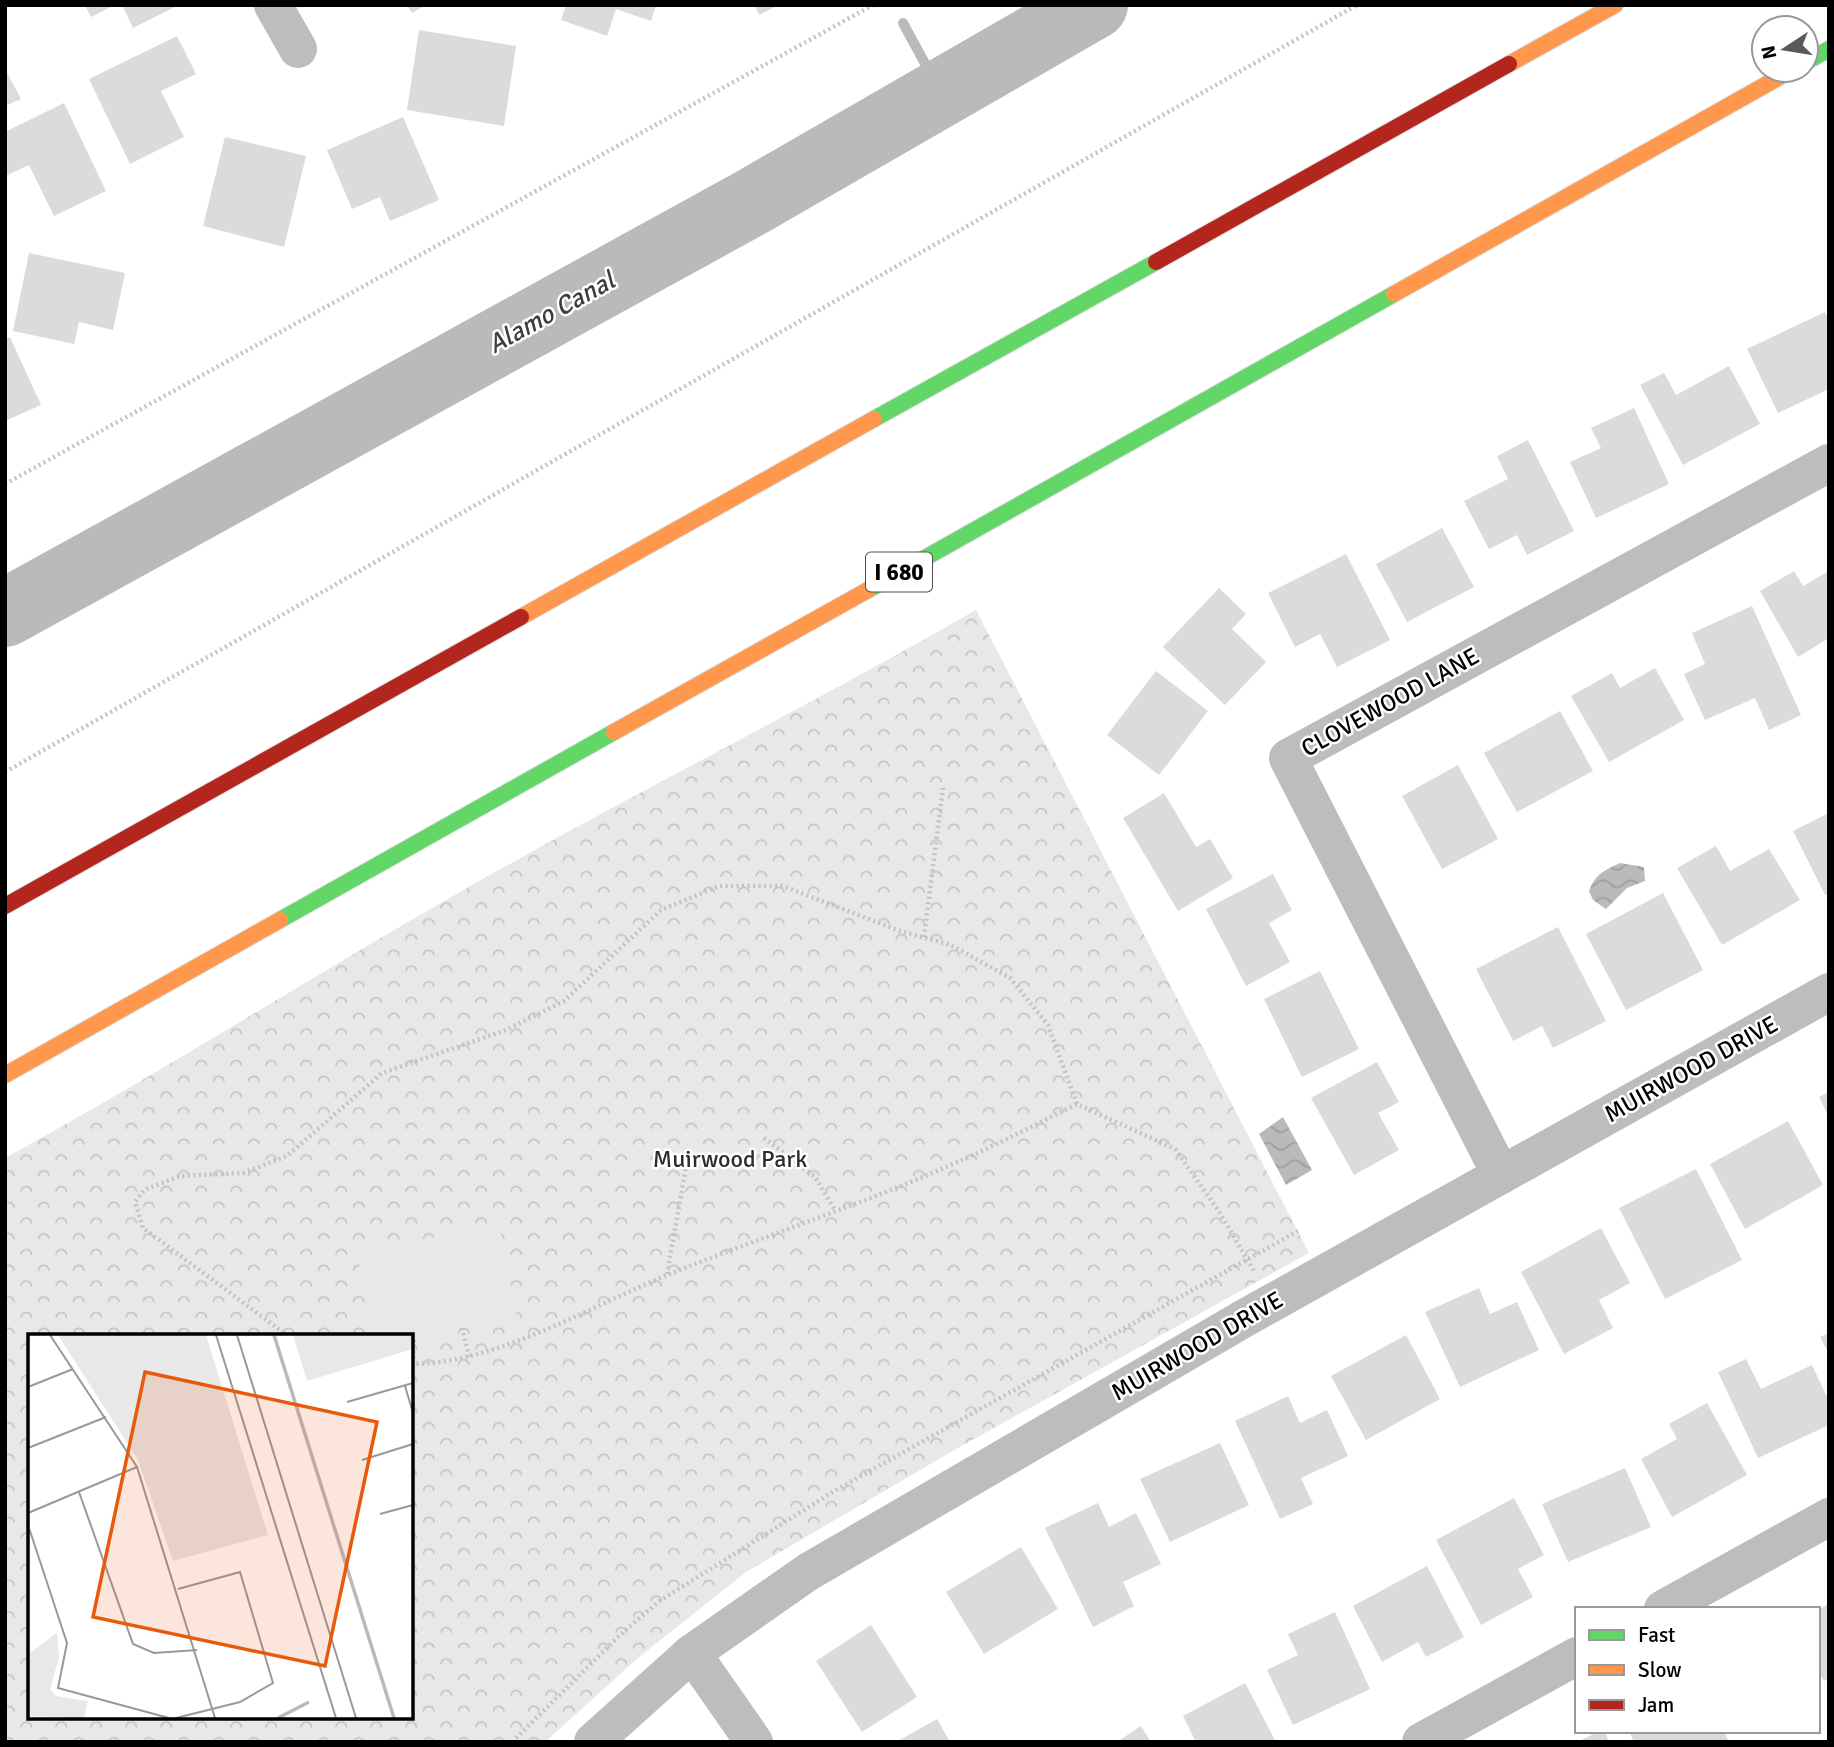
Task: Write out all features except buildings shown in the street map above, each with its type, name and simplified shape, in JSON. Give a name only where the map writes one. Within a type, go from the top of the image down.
[{"type":"highway","points":[[5,906],[1615,5]]},
{"type":"highway","name":"I 680","points":[[5,1075],[1767,84]]},
{"type":"street","points":[[274,5],[298,49]]},
{"type":"street","name":"CLOVEWOOD LANE","points":[[1501,1175],[1288,758],[1829,463]]},
{"type":"street","name":"MUIRWOOD DRIVE","points":[[593,1742],[692,1653],[808,1572],[1243,1319],[1829,992]]},
{"type":"street","points":[[1667,1607],[1829,1517]]},
{"type":"street","points":[[692,1653],[754,1742]]},
{"type":"street","points":[[1421,1742],[1575,1657]]},
{"type":"path","points":[[5,484],[873,5]]},
{"type":"path","points":[[5,772],[1357,5]]},
{"type":"path","points":[[924,937],[943,788]]},
{"type":"path","points":[[285,1334],[143,1228],[135,1202],[144,1190],[180,1176],[243,1173],[286,1156],[382,1073],[506,1030],[564,1002],[661,910],[719,886],[783,886],[869,920],[951,945],[1010,978],[1048,1026],[1077,1104],[1175,1149],[1218,1209],[1260,1281]]},
{"type":"path","points":[[413,1364],[444,1363],[469,1357],[597,1308],[667,1275],[953,1164],[1077,1104]]},
{"type":"path","points":[[764,1138],[815,1177],[835,1210]]},
{"type":"path","points":[[667,1275],[688,1156]]},
{"type":"path","points":[[512,1742],[621,1635],[659,1602],[836,1490],[1298,1231]]},
{"type":"path","points":[[462,1328],[469,1357]]},
{"type":"path","points":[[413,1350],[414,1337]]},
{"type":"green space","name":"Muirwood Park","points":[[976,610],[1309,1253],[956,1449],[746,1572],[639,1657],[545,1742],[5,1742],[5,1158],[474,884]]},
{"type":"green space","points":[[499,1226],[517,1318],[413,1338],[413,1334],[372,1334],[357,1251]]},
{"type":"water","points":[[1620,863],[1644,867],[1645,881],[1627,888],[1606,909],[1593,900],[1589,891],[1597,877]]},
{"type":"water","points":[[1283,1117],[1312,1170],[1286,1185],[1259,1134]]},
{"type":"waterway","name":"Alamo Canal","points":[[5,613],[752,202],[1094,5]]},
{"type":"waterway","points":[[903,23],[941,93]]},
{"type":"traffic: fast","points":[[1820,54],[1829,49]]},
{"type":"traffic: fast","points":[[874,419],[1156,262]]},
{"type":"traffic: fast","points":[[868,590],[1394,294]]},
{"type":"traffic: fast","points":[[280,920],[614,732]]},
{"type":"traffic: slow","points":[[1509,64],[1615,5]]},
{"type":"traffic: slow","points":[[1394,294],[1767,84]]},
{"type":"traffic: slow","points":[[521,617],[874,419]]},
{"type":"traffic: slow","points":[[614,732],[868,590]]},
{"type":"traffic: slow","points":[[5,1075],[280,920]]},
{"type":"traffic: jam","points":[[1156,262],[1509,64]]},
{"type":"traffic: jam","points":[[5,906],[521,617]]}]
